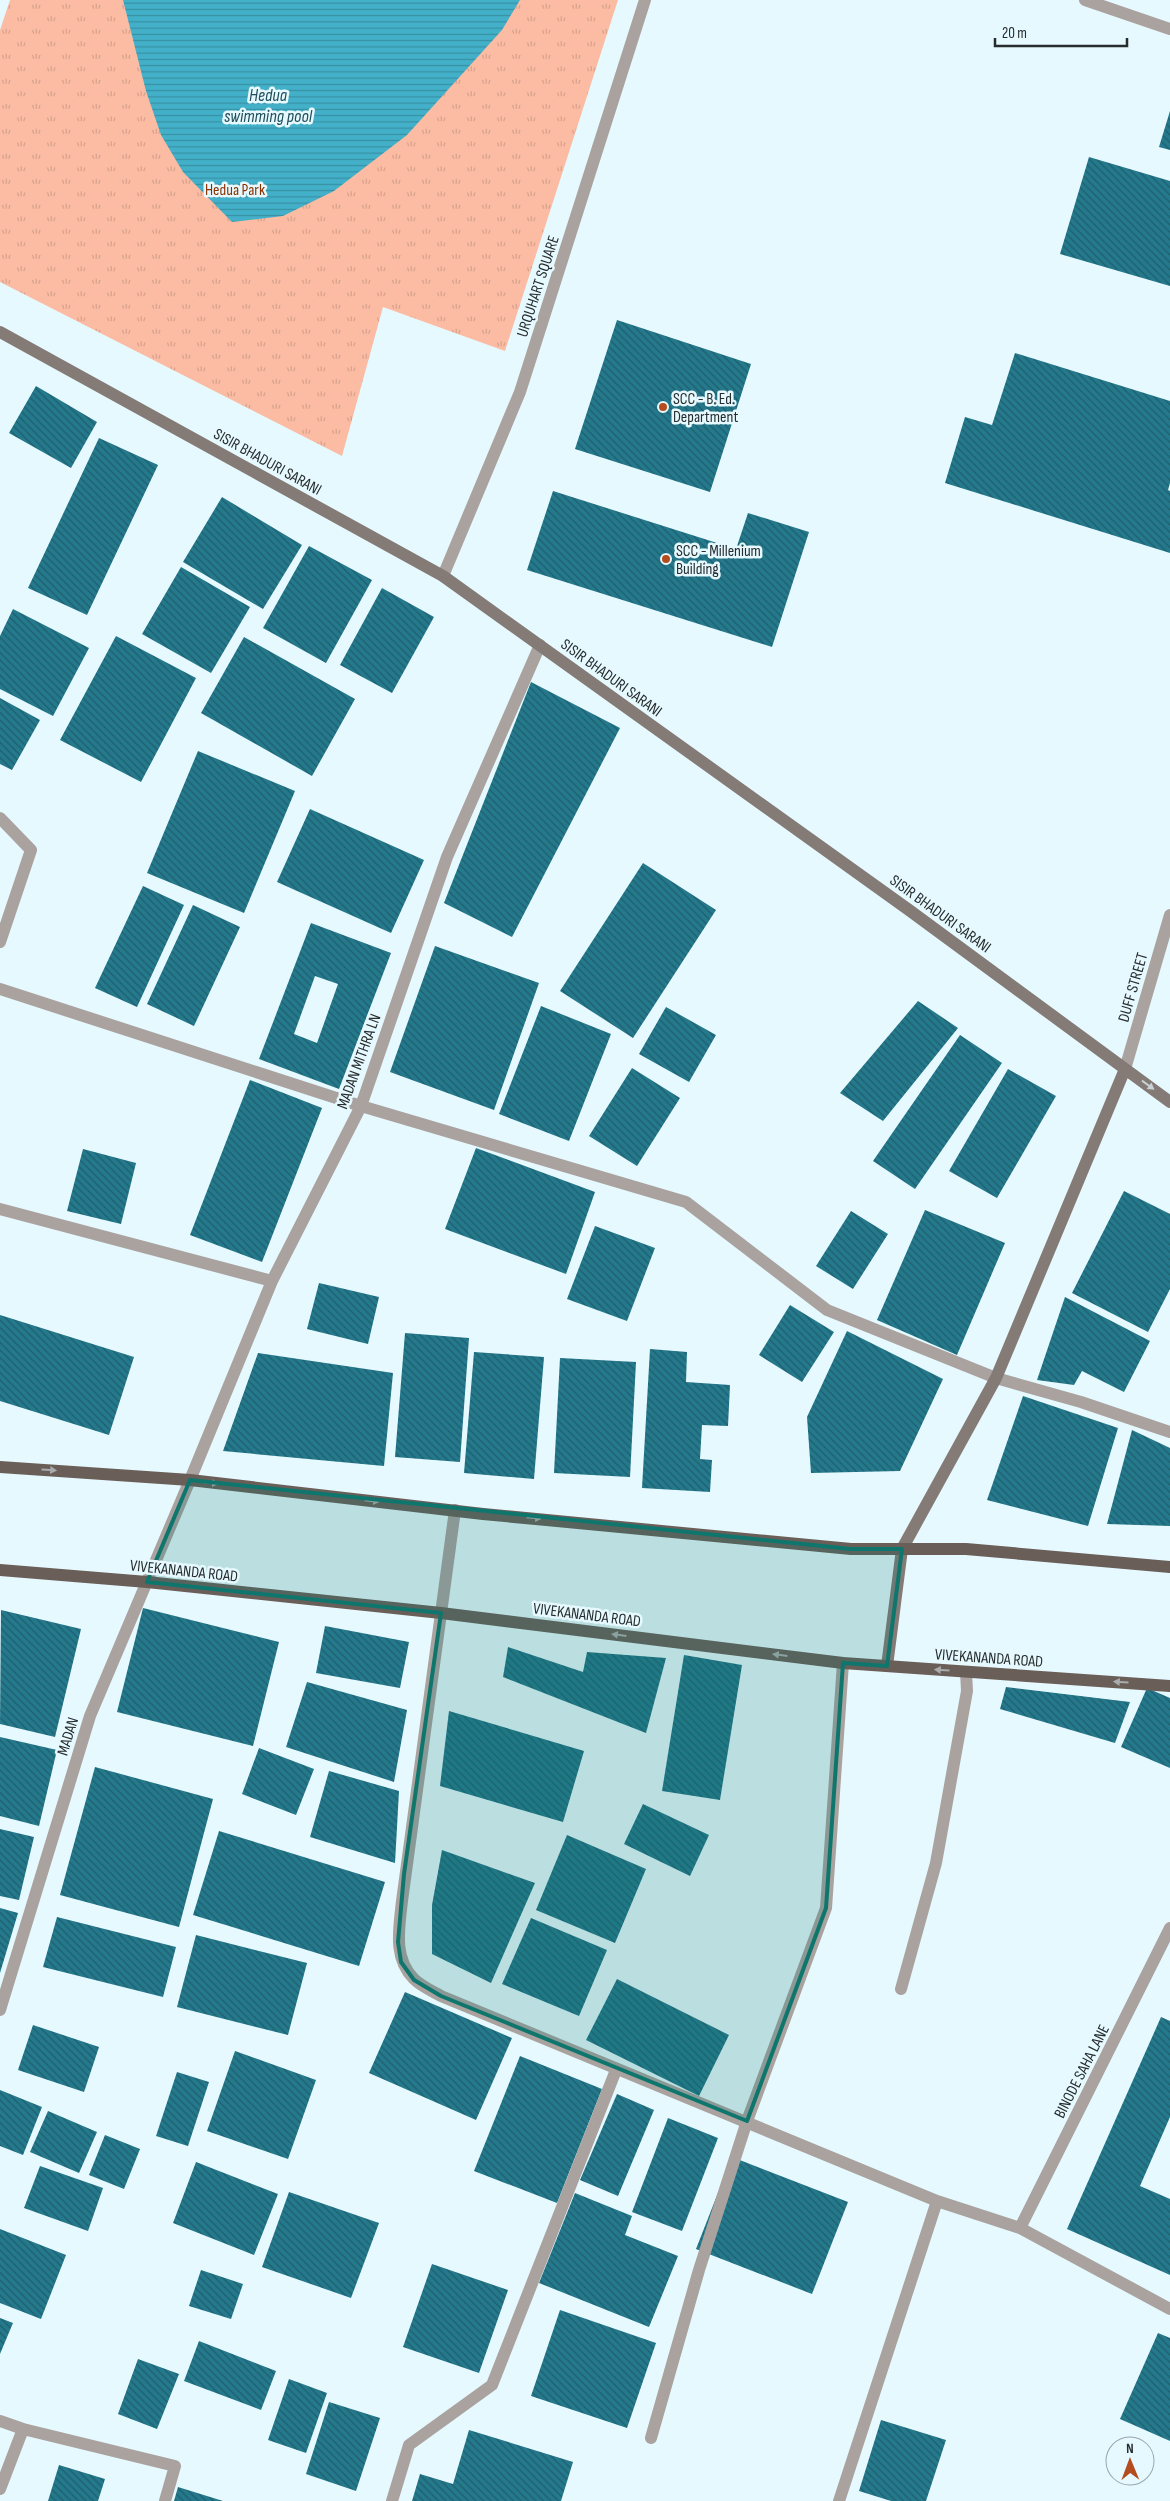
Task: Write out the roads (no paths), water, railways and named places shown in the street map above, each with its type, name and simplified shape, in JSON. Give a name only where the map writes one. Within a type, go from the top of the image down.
[{"type":"main road","points":[[0,1467],[190,1480],[455,1510],[851,1549],[966,1549],[1170,1567]]},
{"type":"main road","name":"VIVEKANANDA ROAD","points":[[0,1570],[147,1582],[441,1612],[843,1663],[1170,1686]]},
{"type":"street","name":"URQUHART SQUARE","points":[[443,576],[520,392],[645,0]]},
{"type":"street","points":[[1084,0],[1170,29]]},
{"type":"street","name":"SISIR BHADURI SARANI","points":[[0,332],[443,576],[901,904],[1170,1102]]},
{"type":"street","name":"MADAN MITHRA LN","points":[[190,1480],[272,1281],[361,1106],[447,857],[540,645]]},
{"type":"street","points":[[0,818],[31,850],[0,942]]},
{"type":"street","name":"DUFF STREET","points":[[1125,1069],[1170,915]]},
{"type":"street","points":[[0,989],[361,1106],[686,1202],[827,1310],[996,1378],[1081,1402],[1170,1432]]},
{"type":"street","points":[[887,1666],[902,1549],[996,1378],[1125,1069]]},
{"type":"street","points":[[0,1209],[272,1281]]},
{"type":"street","name":"MADAN","points":[[0,2010],[90,1716],[190,1480]]},
{"type":"street","points":[[455,1510],[404,1874],[398,1942],[401,1962],[414,1980],[441,1996],[616,2070],[746,2121],[937,2201],[1020,2228],[1170,2309]]},
{"type":"street","points":[[651,2438],[699,2270],[746,2121],[826,1908],[843,1663]]},
{"type":"street","points":[[901,1989],[936,1863],[966,1691],[966,1672]]},
{"type":"street","name":"BINODE SAHA LANE","points":[[1020,2228],[1170,1928]]},
{"type":"street","points":[[392,2501],[409,2445],[492,2385],[616,2070]]},
{"type":"street","points":[[840,2501],[937,2201]]},
{"type":"street","points":[[0,2421],[22,2429],[175,2466],[164,2501]]},
{"type":"street","points":[[0,2489],[22,2429]]},
{"type":"water","name":"Hedua swimming pool","points":[[123,0],[520,0],[502,30],[407,135],[334,191],[283,216],[232,222],[183,172],[161,135],[146,91]]},
{"type":"place","name":"SCC - B. Ed. Department","points":[[663,407]]},
{"type":"place","name":"SCC - Millenium Building","points":[[666,559]]},
{"type":"park label","name":"Hedua Park","points":[[235,189]]}]
